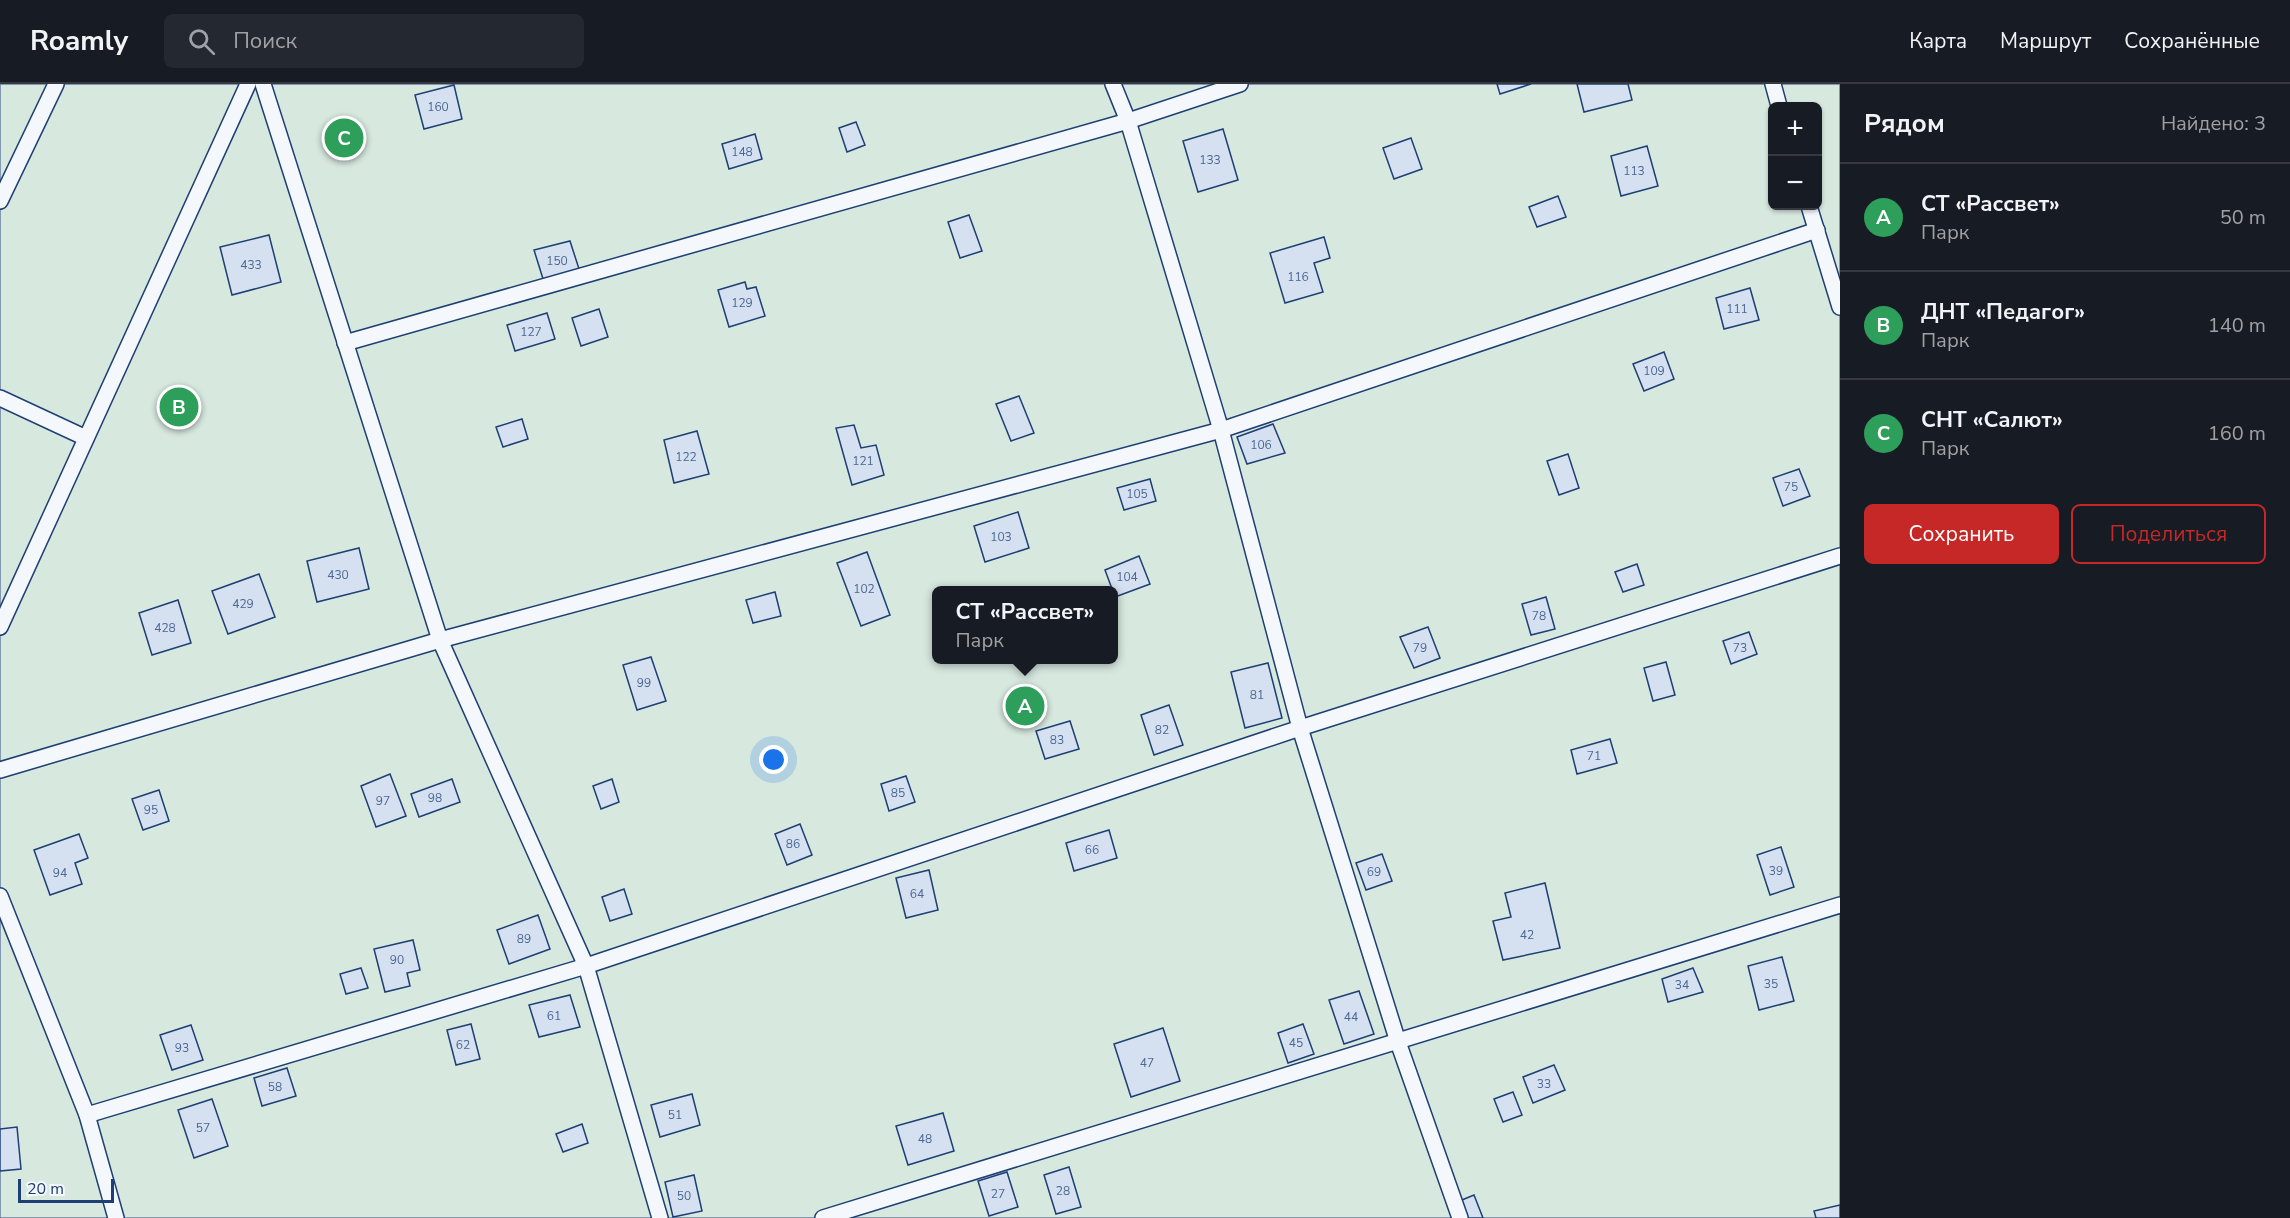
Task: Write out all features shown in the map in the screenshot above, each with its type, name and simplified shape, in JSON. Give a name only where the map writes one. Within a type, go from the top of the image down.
[{"type":"lane","points":[[0,201],[56,84]]},
{"type":"lane","points":[[0,627],[248,84]]},
{"type":"lane","points":[[263,84],[440,640],[586,966],[660,1218]]},
{"type":"lane","points":[[1113,84],[1128,121],[1221,430],[1300,728],[1398,1041],[1460,1218]]},
{"type":"lane","points":[[345,343],[1128,121],[1240,84]]},
{"type":"lane","points":[[1773,84],[1778,102]]},
{"type":"lane","points":[[1810,210],[1840,307]]},
{"type":"lane","points":[[0,770],[440,640],[1221,430],[1817,230]]},
{"type":"lane","points":[[0,398],[86,438]]},
{"type":"lane","points":[[87,1115],[586,966],[1300,728],[1840,556]]},
{"type":"lane","points":[[0,896],[87,1115],[116,1218]]},
{"type":"lane","points":[[823,1218],[1840,905]]},
{"type":"shaded area","points":[[0,84],[1840,84],[1840,1218],[0,1218]]},
{"type":"building","points":[[1497,84],[1531,84],[1500,94]]},
{"type":"building","points":[[1577,84],[1628,84],[1632,100],[1584,112]]},
{"type":"building","points":[[454,85],[462,119],[424,129],[415,95]]},
{"type":"building","points":[[856,122],[865,145],[847,152],[839,128]]},
{"type":"building","points":[[1223,129],[1238,180],[1198,192],[1183,141]]},
{"type":"building","points":[[755,134],[762,159],[729,169],[722,144]]},
{"type":"building","points":[[1411,138],[1422,169],[1394,179],[1383,148]]},
{"type":"building","points":[[1647,146],[1658,186],[1621,196],[1611,156]]},
{"type":"building","points":[[1558,196],[1566,217],[1537,227],[1529,207]]},
{"type":"building","points":[[969,215],[982,251],[960,258],[948,222]]},
{"type":"building","points":[[269,235],[281,282],[232,295],[220,247]]},
{"type":"building","points":[[1324,237],[1330,258],[1314,263],[1323,292],[1285,303],[1270,253]]},
{"type":"building","points":[[570,241],[580,272],[544,282],[534,250]]},
{"type":"building","points":[[745,282],[747,289],[756,287],[765,316],[729,327],[718,290]]},
{"type":"building","points":[[1750,288],[1759,320],[1724,329],[1716,298]]},
{"type":"building","points":[[599,309],[608,337],[581,346],[572,318]]},
{"type":"building","points":[[547,313],[555,339],[515,351],[507,325]]},
{"type":"building","points":[[1664,352],[1674,379],[1644,391],[1633,364]]},
{"type":"building","points":[[1019,396],[1034,433],[1011,441],[996,404]]},
{"type":"building","points":[[522,419],[528,439],[503,447],[496,427]]},
{"type":"building","points":[[1273,424],[1285,453],[1247,464],[1237,437]]},
{"type":"building","points":[[854,425],[861,448],[876,445],[884,475],[852,485],[836,428]]},
{"type":"building","points":[[697,431],[709,474],[674,483],[664,440]]},
{"type":"building","points":[[1568,454],[1579,488],[1559,495],[1547,461]]},
{"type":"building","points":[[1799,469],[1810,496],[1783,506],[1773,478]]},
{"type":"building","points":[[1150,479],[1156,501],[1124,510],[1117,488]]},
{"type":"building","points":[[1018,512],[1029,548],[985,562],[974,526]]},
{"type":"building","points":[[359,548],[369,589],[317,602],[307,561]]},
{"type":"building","points":[[867,552],[890,615],[861,626],[837,563]]},
{"type":"building","points":[[1139,556],[1150,584],[1118,596],[1118,586],[1111,586],[1105,570]]},
{"type":"building","points":[[1637,564],[1644,585],[1623,592],[1615,572]]},
{"type":"building","points":[[259,574],[275,617],[228,634],[212,591]]},
{"type":"building","points":[[775,592],[781,616],[753,623],[746,600]]},
{"type":"building","points":[[1546,597],[1555,629],[1531,635],[1522,604]]},
{"type":"building","points":[[178,600],[191,643],[152,655],[139,613]]},
{"type":"building","points":[[1428,627],[1440,658],[1414,668],[1400,637]]},
{"type":"building","points":[[1749,632],[1757,654],[1731,664],[1723,641]]},
{"type":"building","points":[[651,657],[666,701],[637,710],[623,665]]},
{"type":"building","points":[[1666,662],[1675,695],[1653,701],[1644,668]]},
{"type":"building","points":[[1268,663],[1282,718],[1245,728],[1231,672]]},
{"type":"building","points":[[1169,705],[1183,745],[1154,755],[1141,715]]},
{"type":"building","points":[[1070,721],[1079,749],[1045,759],[1036,731]]},
{"type":"building","points":[[1610,739],[1617,763],[1577,774],[1571,750]]},
{"type":"building","points":[[390,774],[406,816],[376,827],[361,786]]},
{"type":"building","points":[[906,776],[915,802],[889,811],[881,784]]},
{"type":"building","points":[[452,779],[460,802],[419,817],[411,794]]},
{"type":"building","points":[[612,779],[619,802],[601,809],[593,786]]},
{"type":"building","points":[[159,790],[169,821],[143,830],[132,799]]},
{"type":"building","points":[[800,824],[812,855],[787,865],[775,834]]},
{"type":"building","points":[[1109,830],[1117,858],[1074,871],[1066,843]]},
{"type":"building","points":[[79,834],[88,858],[75,863],[82,884],[50,895],[34,850]]},
{"type":"building","points":[[1781,847],[1794,887],[1770,895],[1757,855]]},
{"type":"building","points":[[1382,854],[1392,881],[1366,890],[1356,863]]},
{"type":"building","points":[[929,870],[938,910],[906,918],[896,878]]},
{"type":"building","points":[[1545,883],[1560,948],[1503,960],[1493,921],[1511,917],[1505,893]]},
{"type":"building","points":[[624,889],[632,914],[610,921],[602,897]]},
{"type":"building","points":[[538,915],[550,949],[509,964],[497,930]]},
{"type":"building","points":[[413,940],[420,970],[407,973],[410,986],[385,992],[374,949]]},
{"type":"building","points":[[1782,957],[1794,1001],[1759,1010],[1748,966]]},
{"type":"building","points":[[361,968],[368,988],[346,994],[340,974]]},
{"type":"building","points":[[1693,968],[1703,992],[1668,1002],[1662,979]]},
{"type":"building","points":[[1359,991],[1374,1034],[1344,1044],[1329,1000]]},
{"type":"building","points":[[570,995],[580,1027],[539,1037],[529,1005]]},
{"type":"building","points":[[471,1024],[480,1059],[456,1065],[447,1030]]},
{"type":"building","points":[[1303,1024],[1314,1054],[1288,1063],[1278,1033]]},
{"type":"building","points":[[191,1025],[203,1060],[172,1070],[160,1035]]},
{"type":"building","points":[[1163,1028],[1180,1081],[1131,1097],[1114,1044]]},
{"type":"building","points":[[1554,1065],[1565,1090],[1533,1103],[1523,1077]]},
{"type":"building","points":[[287,1068],[296,1096],[262,1106],[254,1078]]},
{"type":"building","points":[[1513,1092],[1522,1115],[1503,1122],[1494,1099]]},
{"type":"building","points":[[692,1094],[700,1125],[660,1137],[651,1105]]},
{"type":"building","points":[[212,1099],[228,1146],[194,1158],[178,1110]]},
{"type":"building","points":[[943,1113],[954,1151],[908,1165],[896,1126]]},
{"type":"building","points":[[582,1124],[588,1143],[563,1152],[556,1134]]},
{"type":"building","points":[[17,1127],[21,1169],[0,1171],[0,1129]]},
{"type":"building","points":[[1069,1167],[1081,1207],[1056,1214],[1044,1175]]},
{"type":"building","points":[[1007,1172],[1018,1207],[989,1216],[978,1181]]},
{"type":"building","points":[[694,1175],[702,1211],[673,1217],[665,1182]]},
{"type":"building","points":[[1474,1195],[1483,1218],[1463,1218],[1457,1202]]},
{"type":"building","points":[[1840,1205],[1840,1218],[1816,1218],[1814,1211]]},
{"type":"place","name":"СНТ «Салют»","points":[[344,138]]},
{"type":"place","name":"ДНТ «Педагог»","points":[[179,407]]},
{"type":"place","name":"СТ «Рассвет»","points":[[1025,706]]}]
